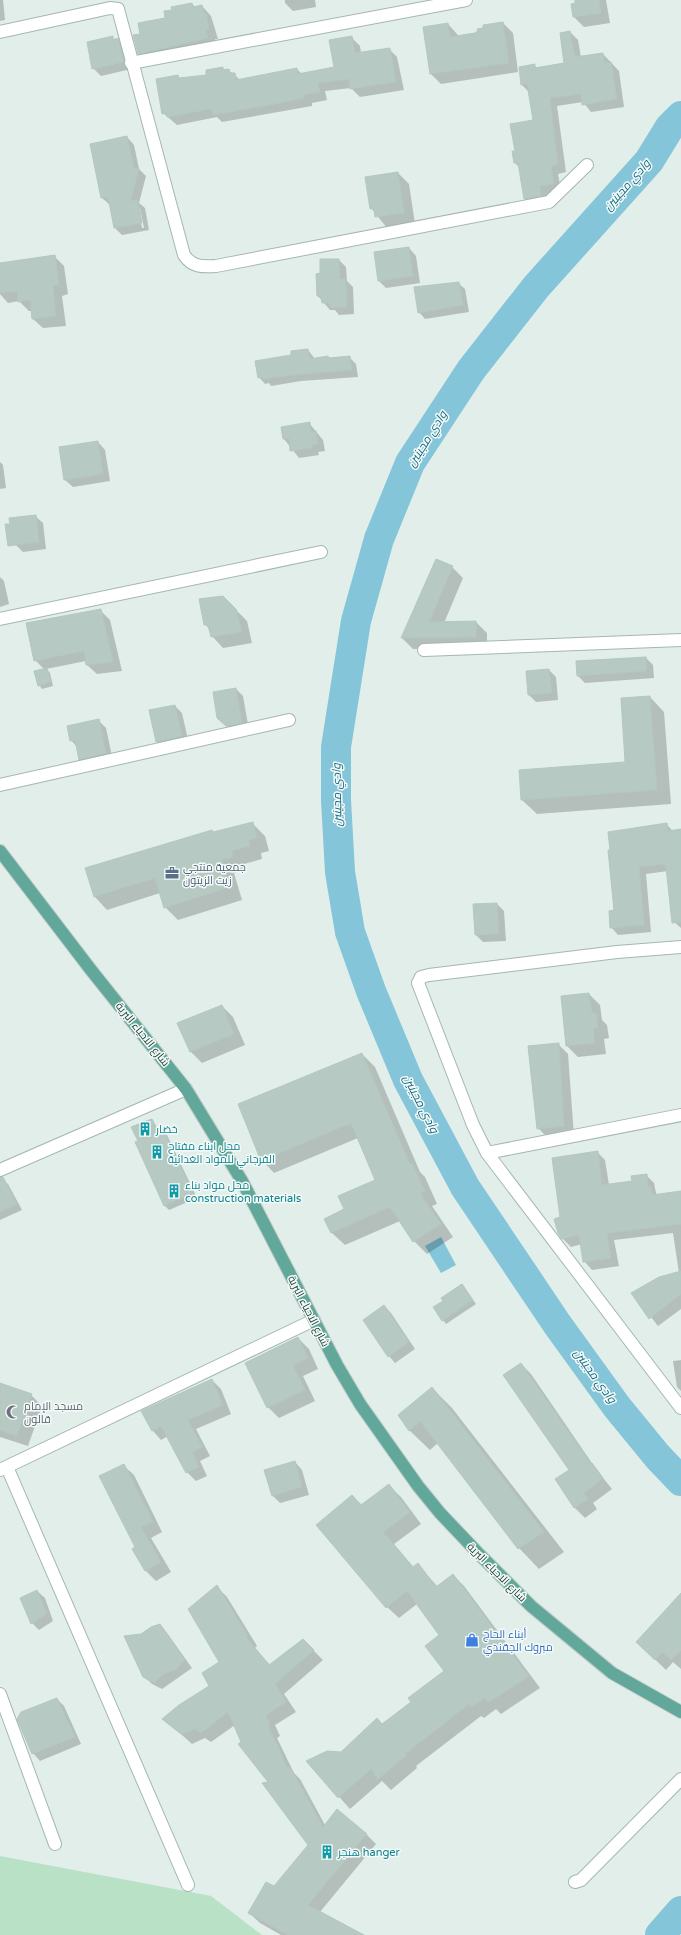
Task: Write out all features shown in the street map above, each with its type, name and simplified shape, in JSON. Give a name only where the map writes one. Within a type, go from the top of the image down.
[{"type":"main road","name":"شارع الاحياء البرية","points":[[0,850],[91,970],[186,1090],[242,1181],[337,1365],[360,1404],[418,1486],[472,1548],[531,1606],[612,1673],[681,1712]]},
{"type":"street","points":[[131,62],[466,0]]},
{"type":"street","points":[[0,32],[110,8],[118,9],[184,255],[188,262],[194,265],[204,267],[216,266],[541,204],[548,202],[587,165]]},
{"type":"street","points":[[0,619],[321,552]]},
{"type":"street","points":[[424,650],[681,640]]},
{"type":"street","points":[[0,786],[289,720]]},
{"type":"street","points":[[681,947],[601,954],[429,974],[421,978],[418,983],[473,1125],[487,1153],[681,1408]]},
{"type":"street","points":[[0,1170],[186,1090]]},
{"type":"street","points":[[487,1153],[681,1115]]},
{"type":"street","points":[[188,1885],[3,1468],[314,1320]]},
{"type":"street","points":[[0,1694],[55,1844]]},
{"type":"street","points":[[575,1882],[581,1880],[681,1779]]},
{"type":"green space","points":[[0,1856],[211,1896],[262,1935],[0,1935]]},
{"type":"water","points":[[441,1237],[456,1265],[441,1273],[425,1246]]},
{"type":"building","points":[[575,0],[599,0],[601,13],[573,17],[571,4],[575,3]]},
{"type":"building","points":[[192,3],[193,7],[202,5],[204,14],[206,13],[209,29],[206,30],[208,38],[138,54],[133,35],[140,34],[138,23],[165,18],[164,11],[172,10],[171,7]]},
{"type":"building","points":[[503,22],[509,63],[430,74],[423,27],[448,23],[450,37],[475,33],[478,31],[477,29],[483,28],[483,25]]},
{"type":"building","points":[[570,31],[575,57],[603,53],[605,63],[611,62],[617,99],[582,105],[581,94],[550,98],[558,164],[551,166],[554,184],[540,186],[541,196],[524,199],[518,163],[514,163],[512,151],[515,151],[510,124],[533,120],[527,84],[521,85],[519,67],[535,64],[535,68],[564,63],[560,33]]},
{"type":"building","points":[[113,36],[113,40],[118,38],[124,62],[92,69],[87,42]]},
{"type":"building","points":[[352,36],[355,53],[390,48],[396,82],[350,89],[349,79],[318,83],[320,92],[304,95],[304,98],[280,103],[213,115],[212,109],[167,117],[167,113],[162,114],[156,79],[178,75],[179,78],[206,75],[206,70],[223,67],[223,70],[229,69],[230,73],[235,73],[236,80],[297,68],[298,74],[334,67],[329,40]]},
{"type":"building","points":[[127,136],[134,169],[139,168],[131,201],[138,200],[142,223],[114,228],[108,197],[101,198],[90,144]]},
{"type":"building","points":[[398,172],[404,213],[375,217],[374,208],[370,209],[365,177]]},
{"type":"building","points":[[409,247],[413,276],[378,281],[374,252]]},
{"type":"building","points":[[55,255],[59,284],[53,286],[56,316],[32,319],[30,300],[18,302],[17,291],[0,293],[0,263]]},
{"type":"building","points":[[320,259],[339,259],[340,279],[346,279],[347,307],[331,308],[330,303],[322,303],[321,296],[317,296],[316,274],[320,273]]},
{"type":"building","points":[[459,282],[463,305],[418,313],[414,287]]},
{"type":"building","points":[[308,349],[310,359],[328,356],[329,358],[350,356],[352,370],[263,379],[263,377],[258,378],[255,361],[291,355],[291,351]]},
{"type":"building","points":[[310,422],[311,432],[316,431],[318,444],[312,445],[312,448],[290,451],[289,438],[283,439],[281,427]]},
{"type":"building","points":[[98,441],[103,474],[64,480],[59,447]]},
{"type":"building","points":[[36,515],[39,542],[8,546],[5,524],[10,524],[9,518]]},
{"type":"building","points":[[436,559],[453,566],[429,622],[476,621],[476,637],[401,638]]},
{"type":"building","points":[[223,596],[236,609],[242,632],[211,637],[208,625],[204,625],[199,599]]},
{"type":"building","points":[[101,609],[113,662],[86,665],[84,651],[34,661],[26,623]]},
{"type":"building","points":[[646,657],[647,671],[577,676],[576,661]]},
{"type":"building","points":[[47,668],[51,682],[38,686],[34,671]]},
{"type":"building","points":[[549,669],[552,693],[528,695],[526,671]]},
{"type":"building","points":[[236,688],[242,723],[226,726],[217,718],[213,692]]},
{"type":"building","points":[[650,696],[657,790],[521,800],[519,770],[625,762],[621,698]]},
{"type":"building","points":[[175,705],[182,736],[156,742],[149,710]]},
{"type":"building","points":[[99,719],[106,753],[79,760],[75,740],[70,741],[67,726]]},
{"type":"building","points":[[253,822],[257,838],[249,840],[250,846],[232,851],[233,857],[222,860],[230,887],[164,908],[155,878],[94,897],[85,868],[212,830],[213,832]]},
{"type":"building","points":[[667,823],[668,831],[681,829],[681,922],[672,923],[666,867],[664,864],[639,867],[644,925],[610,928],[609,911],[614,910],[608,850],[610,850],[608,832]]},
{"type":"building","points":[[497,903],[499,934],[475,935],[473,904]]},
{"type":"building","points":[[589,993],[592,1013],[596,1013],[598,1028],[593,1028],[595,1043],[566,1046],[561,996]]},
{"type":"building","points":[[222,1005],[234,1034],[190,1052],[177,1023]]},
{"type":"building","points":[[559,1043],[564,1126],[537,1129],[528,1046]]},
{"type":"building","points":[[362,1053],[410,1164],[412,1163],[425,1191],[420,1193],[441,1224],[413,1242],[390,1207],[331,1233],[324,1219],[344,1209],[338,1196],[375,1180],[351,1123],[261,1161],[238,1104]]},
{"type":"building","points":[[152,1119],[158,1131],[163,1129],[193,1193],[164,1206],[135,1142],[138,1141],[131,1127]]},
{"type":"building","points":[[598,1151],[602,1185],[632,1181],[631,1176],[647,1174],[648,1187],[651,1187],[652,1195],[681,1191],[681,1224],[607,1233],[611,1258],[583,1262],[579,1235],[562,1239],[558,1233],[554,1219],[560,1217],[552,1158]]},
{"type":"building","points":[[0,1177],[3,1177],[17,1204],[0,1212]]},
{"type":"building","points":[[681,1271],[681,1294],[649,1319],[631,1293],[659,1277]]},
{"type":"building","points":[[462,1284],[473,1300],[442,1321],[433,1307],[443,1301],[441,1298]]},
{"type":"building","points":[[384,1305],[409,1342],[388,1357],[363,1320]]},
{"type":"building","points":[[298,1337],[308,1358],[293,1365],[305,1390],[267,1408],[245,1363]]},
{"type":"building","points":[[521,1363],[591,1464],[592,1463],[603,1478],[584,1493],[588,1499],[574,1508],[555,1479],[569,1470],[503,1375]]},
{"type":"building","points":[[212,1379],[223,1405],[188,1420],[202,1447],[192,1452],[199,1467],[186,1473],[161,1426],[152,1431],[141,1411]]},
{"type":"building","name":"مسجد الإمام قالون","points":[[0,1383],[32,1394],[17,1436],[0,1430]]},
{"type":"building","points":[[432,1387],[544,1532],[518,1549],[420,1421],[409,1431],[398,1415]]},
{"type":"building","points":[[295,1461],[302,1487],[272,1496],[264,1470]]},
{"type":"building","points":[[124,1464],[153,1522],[141,1527],[161,1562],[145,1571],[132,1549],[135,1547],[99,1476]]},
{"type":"building","points":[[389,1484],[410,1512],[383,1532],[413,1567],[418,1563],[436,1587],[453,1574],[529,1676],[488,1703],[485,1698],[472,1707],[469,1704],[405,1754],[406,1756],[378,1779],[371,1769],[338,1798],[306,1761],[327,1751],[341,1752],[377,1718],[382,1724],[411,1702],[408,1698],[444,1671],[425,1646],[439,1635],[407,1591],[386,1608],[316,1525],[352,1495],[361,1505]]},
{"type":"building","points":[[217,1585],[248,1636],[246,1637],[269,1665],[303,1639],[314,1650],[275,1684],[286,1702],[266,1715],[270,1726],[268,1727],[287,1768],[290,1767],[323,1827],[337,1809],[367,1834],[308,1905],[364,1935],[288,1935],[248,1913],[266,1882],[274,1886],[308,1845],[262,1783],[268,1782],[238,1744],[241,1742],[228,1712],[201,1733],[195,1729],[181,1734],[162,1719],[179,1705],[209,1686],[202,1673],[219,1662],[188,1609]]},
{"type":"building","points":[[37,1590],[47,1614],[31,1624],[20,1598]]},
{"type":"building","points":[[681,1593],[681,1650],[671,1660],[662,1652],[655,1660],[636,1642]]},
{"type":"building","points":[[160,1624],[185,1660],[176,1669],[162,1675],[154,1683],[143,1677],[124,1636],[141,1634],[151,1627]]},
{"type":"building","points":[[57,1698],[75,1737],[32,1754],[17,1719],[21,1712]]},
{"type":"waterway","name":"وادي مجينين","points":[[681,116],[670,127],[649,161],[536,287],[471,370],[410,463],[379,539],[356,621],[336,747],[336,800],[340,872],[350,932],[371,991],[408,1080],[465,1187],[557,1324],[617,1407],[658,1457],[681,1481]]},
{"type":"waterway","name":"وادي مجينين","points":[[660,1935],[681,1911]]},
{"type":"place","name":"جمعية منتجي زيت الزيتون","points":[[172,873]]},
{"type":"place","name":"خضار","points":[[145,1129]]},
{"type":"place","name":"محل ابناء مفتاح الفرجاني للمواد الغدائية","points":[[157,1152]]},
{"type":"place","name":"محل مواد بناء construction materials","points":[[174,1191]]},
{"type":"place","name":"مسجد الإمام قالون","points":[[13,1412]]},
{"type":"place","name":"أبناء الحاج مبروك الجقندي","points":[[472,1640]]},
{"type":"place","name":"هنجر hanger","points":[[327,1852]]}]
